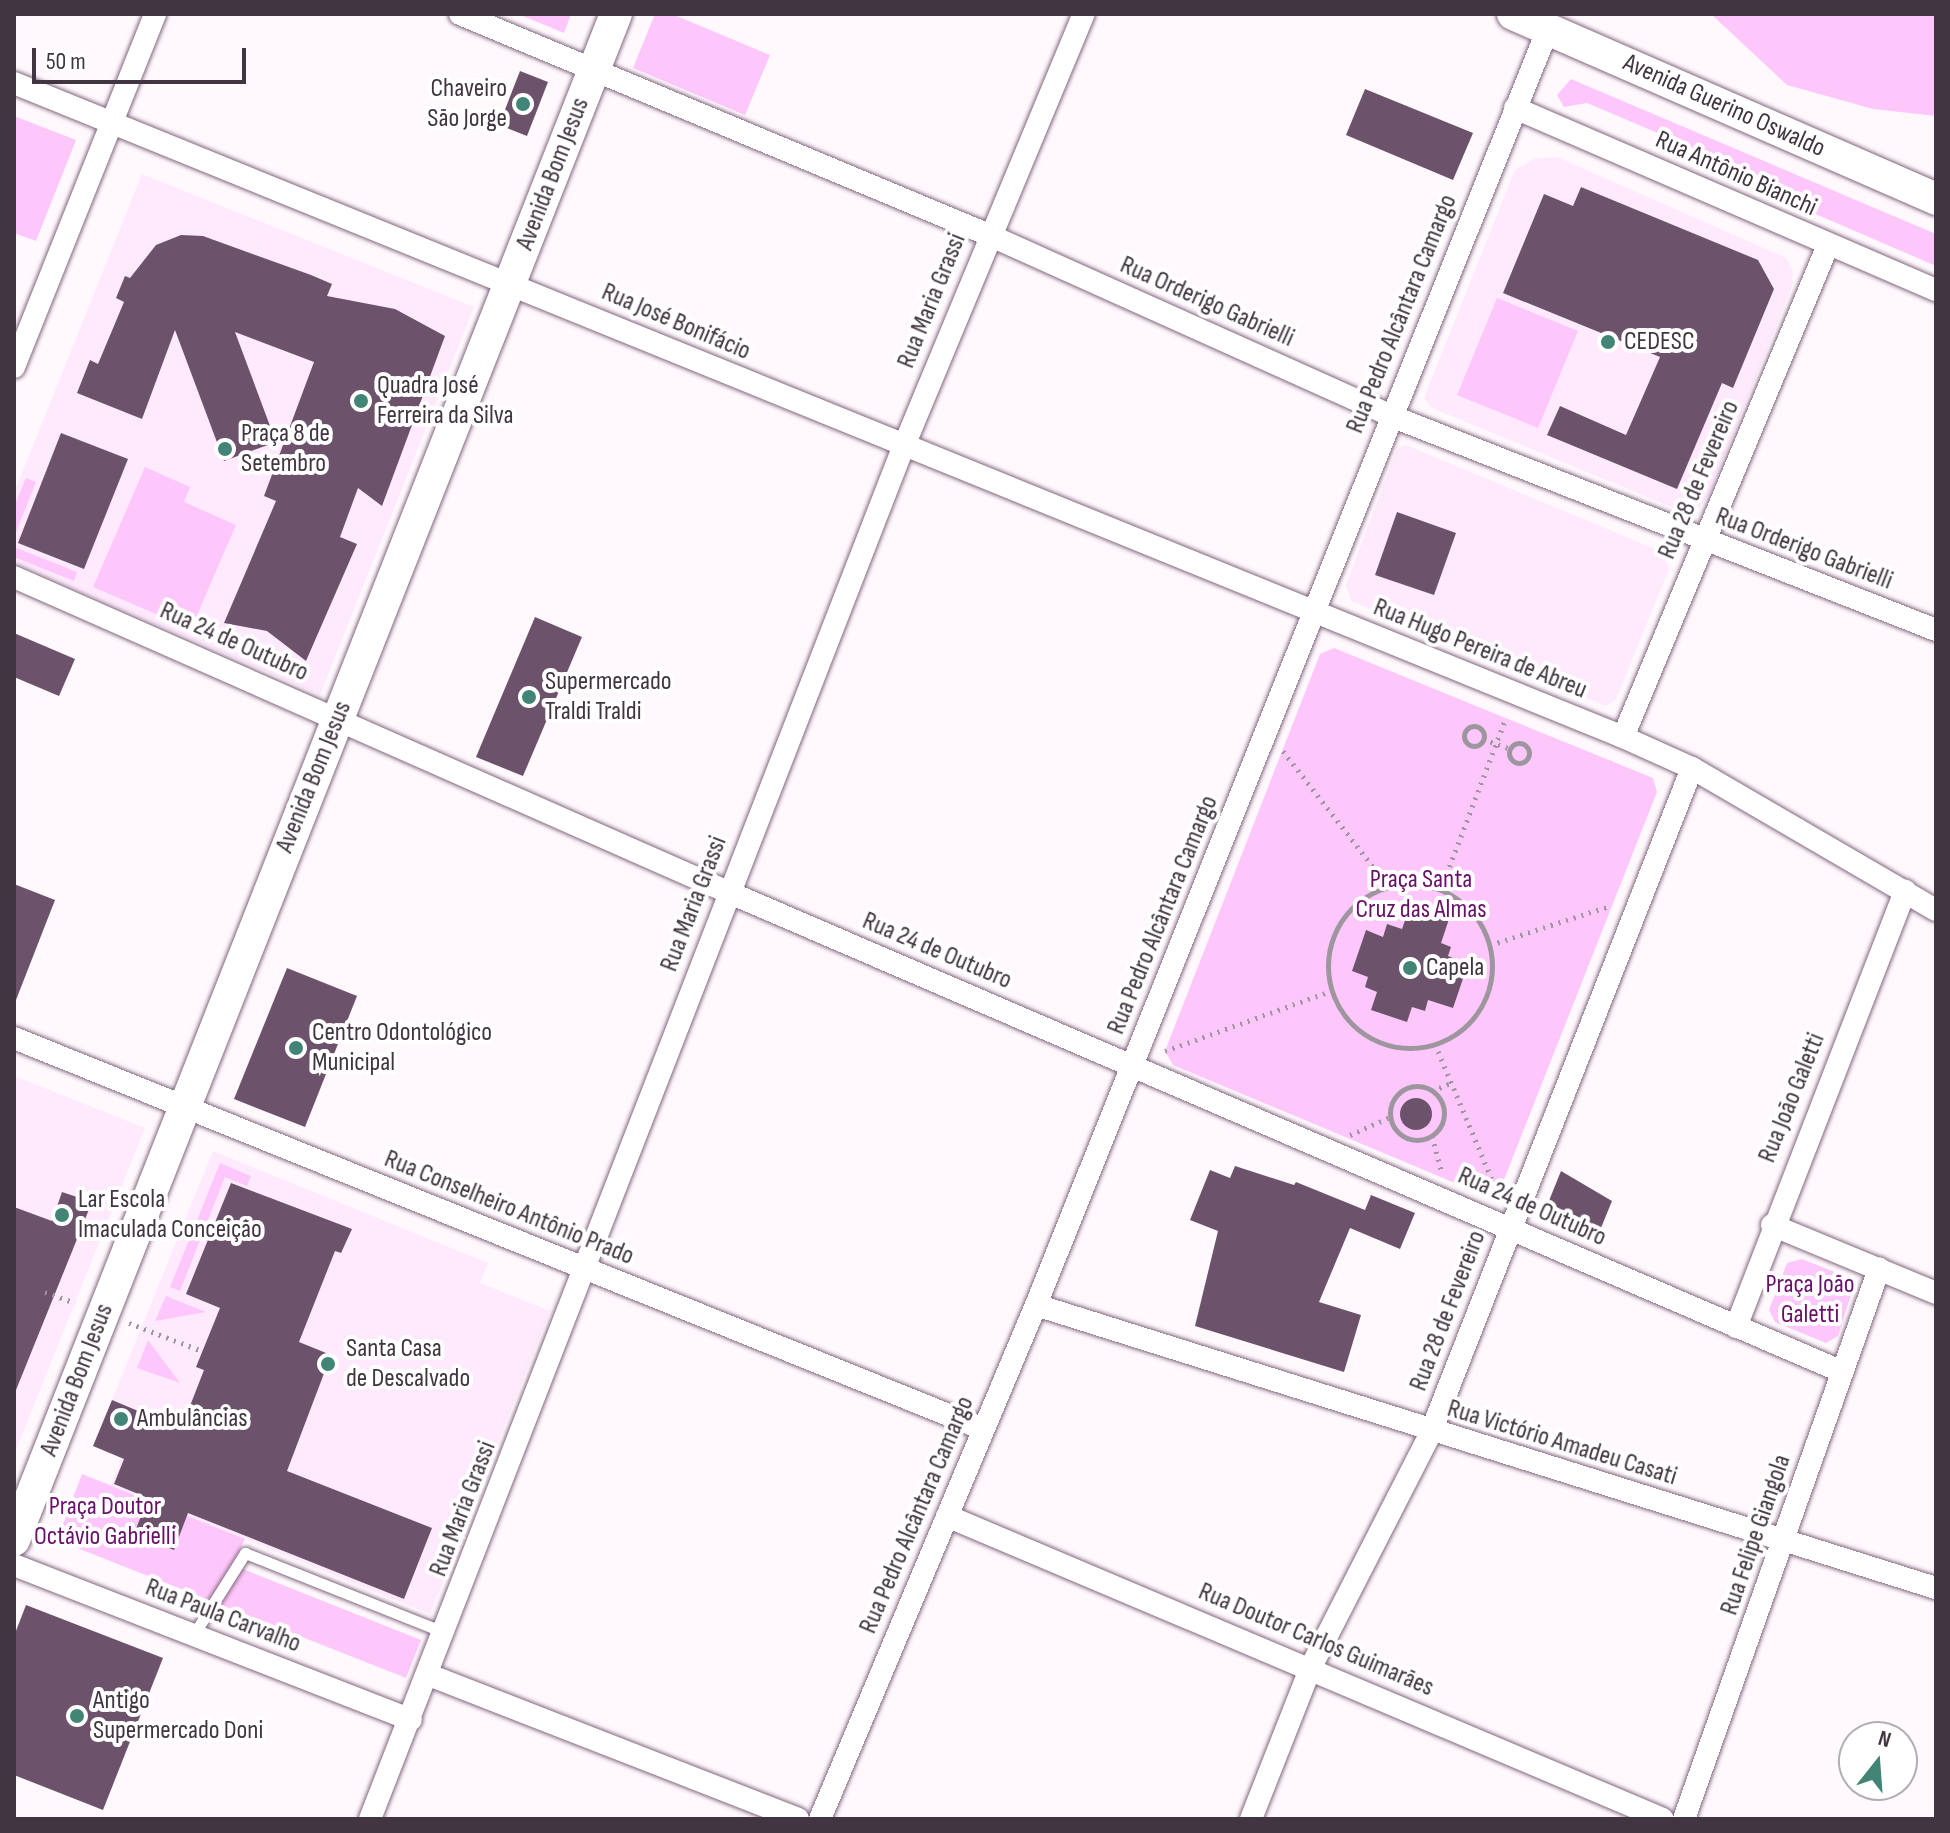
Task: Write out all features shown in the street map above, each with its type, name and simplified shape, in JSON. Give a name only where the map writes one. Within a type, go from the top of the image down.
[{"type":"street","points":[[14,367],[155,14]]},
{"type":"street","name":"Rua Orderigo Gabrielli","points":[[460,14],[989,235],[1391,416],[1936,630]]},
{"type":"street","name":"Avenida Bom Jesus","points":[[14,1540],[21,1502],[89,1308],[184,1105],[616,14]]},
{"type":"street","name":"Rua Maria Grassi","points":[[370,1819],[429,1675],[728,892],[903,448],[989,235],[1084,14]]},
{"type":"street","name":"Avenida Guerino Oswaldo","points":[[1513,14],[1936,199]]},
{"type":"street","name":"Rua Pedro Alcântara Camargo","points":[[820,1819],[1036,1305],[1316,614],[1391,416],[1548,29]]},
{"type":"street","name":"Rua José Bonifácio","points":[[14,83],[511,283],[903,448],[1316,614]]},
{"type":"street","name":"Rua Antônio Bianchi","points":[[1515,108],[1936,290]]},
{"type":"street","name":"Rua 28 de Fevereiro","points":[[1623,737],[1828,245]]},
{"type":"street","name":"Rua 24 de Outubro","points":[[14,577],[728,892],[1840,1371]]},
{"type":"street","name":"Rua Hugo Pereira de Abreu","points":[[1316,614],[1623,737],[1692,768],[1936,910]]},
{"type":"street","name":"Rua 28 de Fevereiro","points":[[1251,1819],[1311,1667],[1431,1432],[1692,768]]},
{"type":"street","name":"Rua João Galetti","points":[[1736,1327],[1772,1225],[1905,891]]},
{"type":"street","name":"Rua Conselheiro Antônio Prado","points":[[14,1038],[983,1429]]},
{"type":"street","points":[[1772,1225],[1936,1293]]},
{"type":"street","name":"Rua Felipe Giangola","points":[[1684,1819],[1785,1541],[1840,1371],[1879,1269]]},
{"type":"street","name":"Rua Victório Amadeu Casati","points":[[1036,1305],[1431,1432],[1936,1588]]},
{"type":"street","name":"Rua Doutor Carlos Guimarães","points":[[947,1516],[1311,1667],[1663,1819]]},
{"type":"street","name":"Rua Paula Carvalho","points":[[14,1565],[411,1720]]},
{"type":"street","points":[[429,1675],[798,1819]]},
{"type":"lane","points":[[194,1634],[245,1553],[444,1632]]},
{"type":"path","points":[[1441,890],[1506,718]]},
{"type":"path","points":[[1483,739],[1511,749]]},
{"type":"path","points":[[1282,750],[1388,886]]},
{"type":"path","points":[[1415,883],[1441,890],[1463,903],[1490,945],[1488,994],[1476,1016],[1435,1044],[1409,1048],[1384,1044],[1343,1014],[1331,991],[1327,965],[1338,927],[1364,897],[1388,886],[1415,883]]},
{"type":"path","points":[[1490,945],[1607,907]]},
{"type":"path","points":[[1165,1051],[1331,991]]},
{"type":"path","points":[[1435,1044],[1498,1195]]},
{"type":"path","points":[[1345,1137],[1390,1117],[1399,1093],[1415,1086],[1432,1091],[1451,1083]]},
{"type":"path","points":[[1432,1091],[1444,1113],[1432,1136],[1443,1178]]},
{"type":"path","points":[[1390,1117],[1406,1138],[1432,1136]]},
{"type":"path","points":[[45,1292],[202,1351]]},
{"type":"shaded area","name":"CEDESC","points":[[1557,157],[1786,258],[1793,271],[1792,286],[1709,495],[1699,508],[1686,513],[1432,408],[1424,398],[1515,170],[1534,159]]},
{"type":"shaded area","name":"Praça 8 de Setembro","points":[[142,174],[474,307],[320,695],[14,563],[14,493]]},
{"type":"shaded area","points":[[1406,445],[1662,552],[1669,569],[1616,699],[1606,706],[1351,601],[1346,585],[1397,449]]},
{"type":"shaded area","name":"Lar Escola Imaculada Conceição","points":[[14,1076],[145,1128],[14,1455]]},
{"type":"shaded area","name":"Santa Casa de Descalvado","points":[[213,1151],[488,1263],[480,1283],[550,1311],[430,1614],[111,1485],[141,1412],[112,1400]]},
{"type":"green space","points":[[518,14],[571,14],[564,33]]},
{"type":"green space","points":[[655,14],[672,14],[770,55],[745,115],[633,68]]},
{"type":"green space","points":[[1711,14],[1936,14],[1936,116],[1873,109],[1787,85]]},
{"type":"green space","points":[[1571,79],[1936,234],[1936,266],[1790,203],[1778,184],[1587,103],[1564,107],[1557,95]]},
{"type":"green space","points":[[14,116],[76,140],[36,241],[14,233]]},
{"type":"green space","points":[[1497,298],[1578,331],[1538,428],[1457,395]]},
{"type":"green space","points":[[145,467],[190,487],[184,502],[236,525],[191,629],[93,587]]},
{"type":"green space","points":[[26,478],[36,482],[14,537],[14,507]]},
{"type":"green space","points":[[14,547],[77,572],[74,581],[14,557]]},
{"type":"green space","name":"Praça Santa Cruz das Almas","points":[[1334,648],[1653,778],[1657,792],[1498,1195],[1486,1196],[1173,1065],[1165,1051],[1320,654]]},
{"type":"green space","points":[[220,1163],[251,1176],[247,1186],[225,1177],[180,1291],[170,1287]]},
{"type":"green space","name":"Praça João Galetti","points":[[1802,1259],[1847,1277],[1853,1288],[1838,1336],[1826,1343],[1775,1322],[1769,1310],[1787,1263]]},
{"type":"green space","points":[[166,1296],[206,1312],[155,1321]]},
{"type":"green space","points":[[148,1340],[180,1383],[137,1368]]},
{"type":"green space","name":"Praça Doutor Octávio Gabrielli","points":[[82,1474],[245,1539],[233,1565],[421,1640],[406,1678],[57,1540]]},
{"type":"building","name":"Chaveiro São Jorge","points":[[520,71],[548,82],[527,136],[499,125]]},
{"type":"building","points":[[1365,89],[1473,133],[1453,180],[1346,135]]},
{"type":"building","points":[[1581,187],[1758,260],[1774,289],[1733,388],[1722,383],[1677,489],[1547,435],[1560,406],[1626,435],[1660,357],[1503,293],[1544,194],[1573,206]]},
{"type":"building","points":[[181,235],[203,236],[311,275],[332,284],[327,296],[395,309],[445,336],[382,506],[358,488],[340,537],[357,544],[306,661],[267,631],[224,623],[276,501],[264,496],[314,362],[235,332],[276,442],[224,461],[175,330],[142,419],[77,393],[90,360],[98,364],[124,302],[116,298],[125,276],[130,278],[156,245]]},
{"type":"building","points":[[61,433],[128,459],[84,569],[18,543]]},
{"type":"building","points":[[1397,512],[1456,533],[1434,595],[1375,575]]},
{"type":"building","name":"Supermercado Traldi Traldi","points":[[535,617],[582,637],[523,776],[476,757]]},
{"type":"building","points":[[14,633],[75,659],[59,696],[14,677]]},
{"type":"building","points":[[14,884],[55,900],[16,1000],[14,1000]]},
{"type":"building","name":"Capela","points":[[1410,906],[1449,919],[1441,943],[1451,947],[1448,956],[1468,964],[1453,1008],[1428,1000],[1425,1011],[1412,1007],[1407,1022],[1371,1010],[1377,992],[1365,987],[1368,977],[1352,971],[1366,930],[1383,937],[1387,924],[1402,929]]},
{"type":"building","name":"Centro Odontológico Municipal","points":[[287,968],[357,996],[305,1127],[234,1099]]},
{"type":"building","points":[[1416,1098],[1427,1103],[1432,1114],[1427,1125],[1416,1130],[1405,1125],[1400,1114],[1405,1103]]},
{"type":"building","points":[[1235,1166],[1294,1185],[1296,1182],[1365,1210],[1371,1195],[1415,1213],[1400,1249],[1350,1228],[1319,1302],[1361,1315],[1344,1372],[1195,1326],[1218,1231],[1190,1220],[1210,1170],[1230,1178]]},
{"type":"building","points":[[1561,1171],[1612,1201],[1596,1240],[1542,1218]]},
{"type":"building","points":[[231,1183],[352,1229],[341,1253],[335,1251],[299,1342],[331,1355],[287,1471],[432,1528],[404,1599],[188,1513],[174,1550],[134,1534],[148,1498],[114,1484],[124,1459],[93,1446],[112,1400],[181,1429],[204,1370],[196,1367],[220,1308],[186,1294]]},
{"type":"building","points":[[62,1192],[92,1202],[14,1395],[14,1207],[52,1221]]},
{"type":"building","name":"Antigo Supermercado Doni","points":[[26,1605],[163,1658],[103,1810],[14,1775],[14,1636]]},
{"type":"place","name":"Chaveiro São Jorge","points":[[523,104]]},
{"type":"place","name":"CEDESC","points":[[1608,342]]},
{"type":"place","name":"Quadra José Ferreira da Silva","points":[[361,401]]},
{"type":"place","name":"Praça 8 de Setembro","points":[[225,449]]},
{"type":"place","name":"Supermercado Traldi Traldi","points":[[529,697]]},
{"type":"place","name":"Capela","points":[[1410,968]]},
{"type":"place","name":"Centro Odontológico Municipal","points":[[296,1048]]},
{"type":"place","name":"Lar Escola Imaculada Conceição","points":[[62,1215]]},
{"type":"place","name":"Santa Casa de Descalvado","points":[[328,1364]]},
{"type":"place","name":"Ambulâncias","points":[[121,1419]]},
{"type":"place","name":"Antigo Supermercado Doni","points":[[77,1716]]}]
